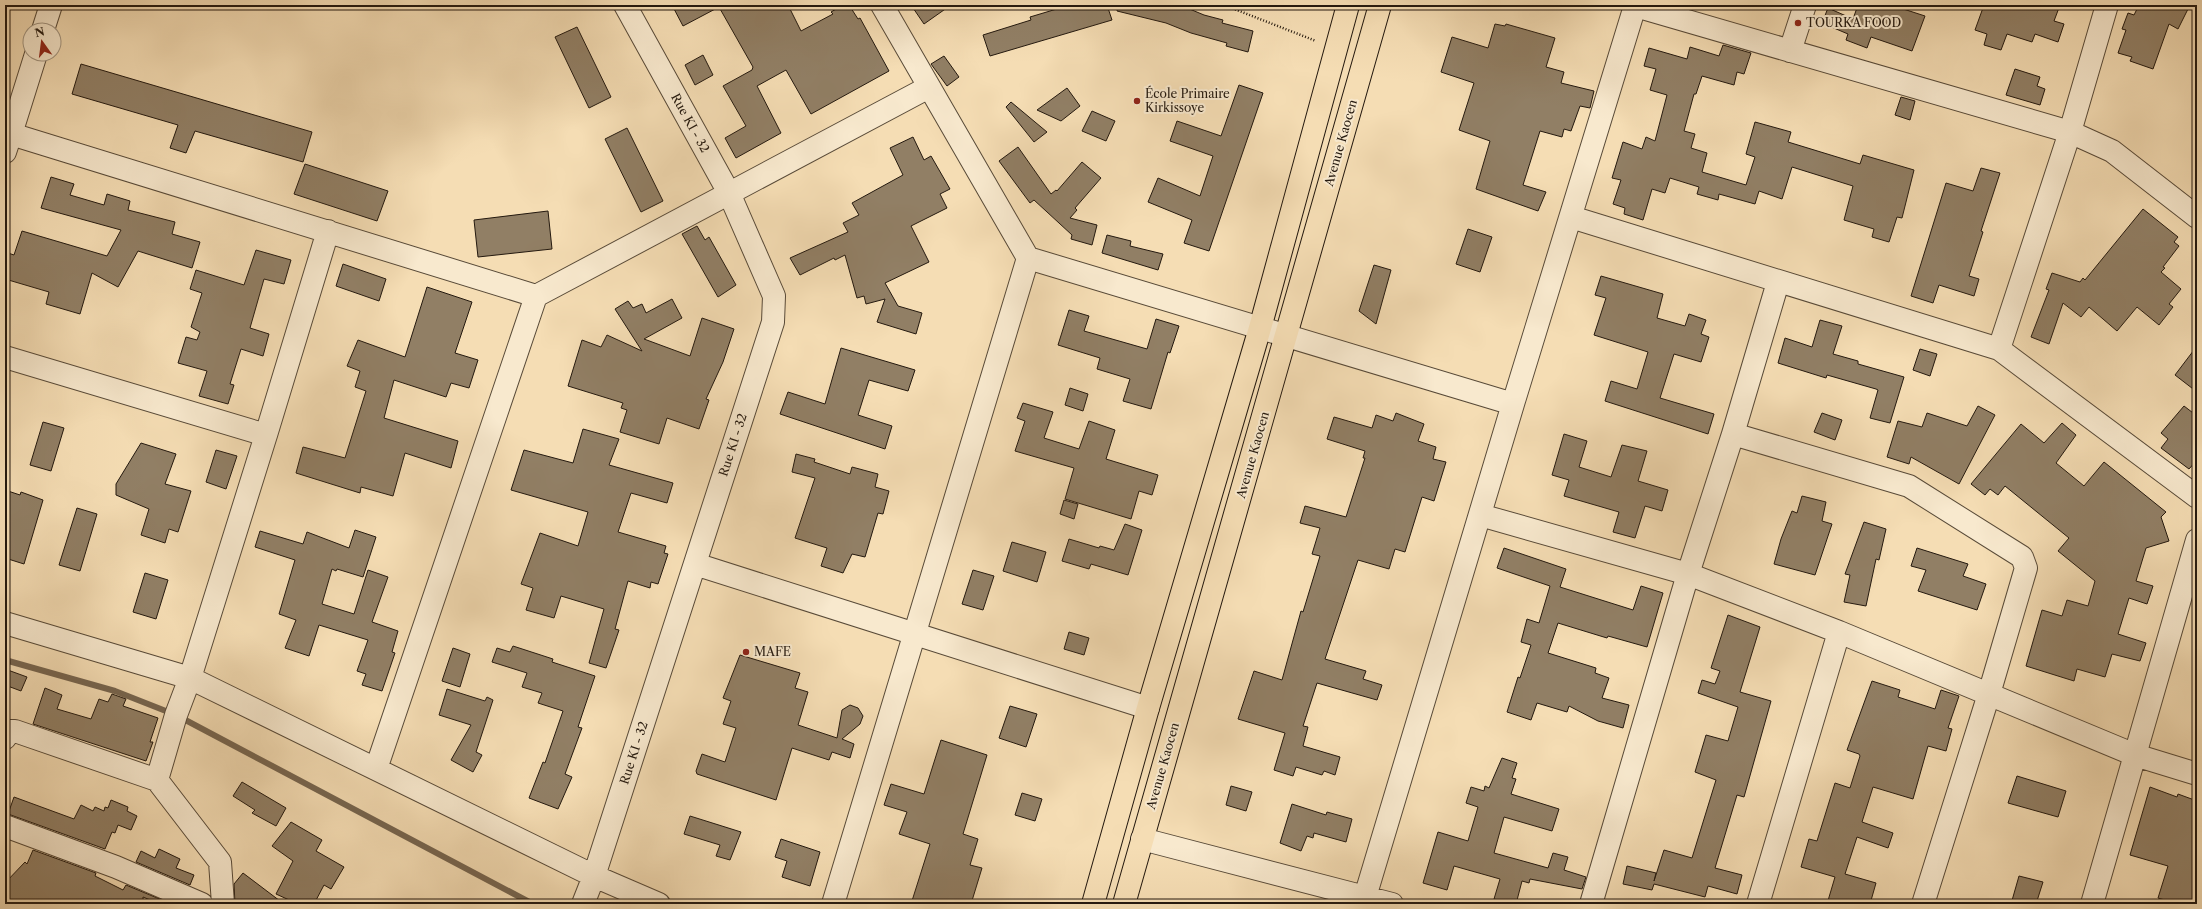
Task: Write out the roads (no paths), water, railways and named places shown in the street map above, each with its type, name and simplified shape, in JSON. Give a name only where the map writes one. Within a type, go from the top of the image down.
[{"type":"highway","points":[[1093,904],[1148,708],[1260,328],[1348,5]]},
{"type":"highway","name":"Avenue Kaocen","points":[[1124,904],[1287,336],[1380,5]]},
{"type":"street","points":[[46,22],[51,5]]},
{"type":"street","name":"Rue KI - 32","points":[[583,904],[594,876],[695,564],[773,322],[775,309],[774,296],[729,193],[625,5]]},
{"type":"street","points":[[882,5],[1028,258],[1513,404]]},
{"type":"street","points":[[1365,897],[1513,404],[1571,217],[1633,5],[2070,132],[2112,151],[2197,218]]},
{"type":"street","points":[[1790,51],[1804,5]]},
{"type":"street","points":[[1999,349],[2070,132],[2107,5]]},
{"type":"street","points":[[33,62],[8,143],[328,231],[536,296]]},
{"type":"street","points":[[376,769],[536,296],[929,87]]},
{"type":"street","points":[[1571,217],[1999,349],[2197,497]]},
{"type":"street","points":[[157,780],[176,715],[190,678],[266,435],[328,231]]},
{"type":"street","points":[[834,904],[1028,258]]},
{"type":"street","points":[[1591,904],[1688,574],[1733,434],[1778,282]]},
{"type":"street","points":[[5,357],[266,435]]},
{"type":"street","points":[[1733,434],[1910,486],[2022,557],[2026,568],[1989,694],[1923,904]]},
{"type":"street","points":[[1480,515],[1688,574],[1839,632],[2135,755],[2197,774]]},
{"type":"street","points":[[2092,904],[2197,540]]},
{"type":"street","points":[[695,564],[1148,708]]},
{"type":"street","points":[[5,623],[190,678],[594,876],[659,904]]},
{"type":"street","points":[[1758,904],[1839,632]]},
{"type":"street","points":[[5,738],[10,731],[15,731],[157,780],[220,862],[223,904]]},
{"type":"street","points":[[5,826],[116,867],[202,904]]},
{"type":"street","points":[[1142,839],[1392,904]]},
{"type":"waterway","points":[[5,660],[115,691],[176,715],[533,904]]},
{"type":"place","name":"TOURKA FOOD","points":[[1798,23]]},
{"type":"place","name":"École Primaire Kirkissoye","points":[[1137,101]]},
{"type":"place","name":"MAFE","points":[[746,652]]}]
